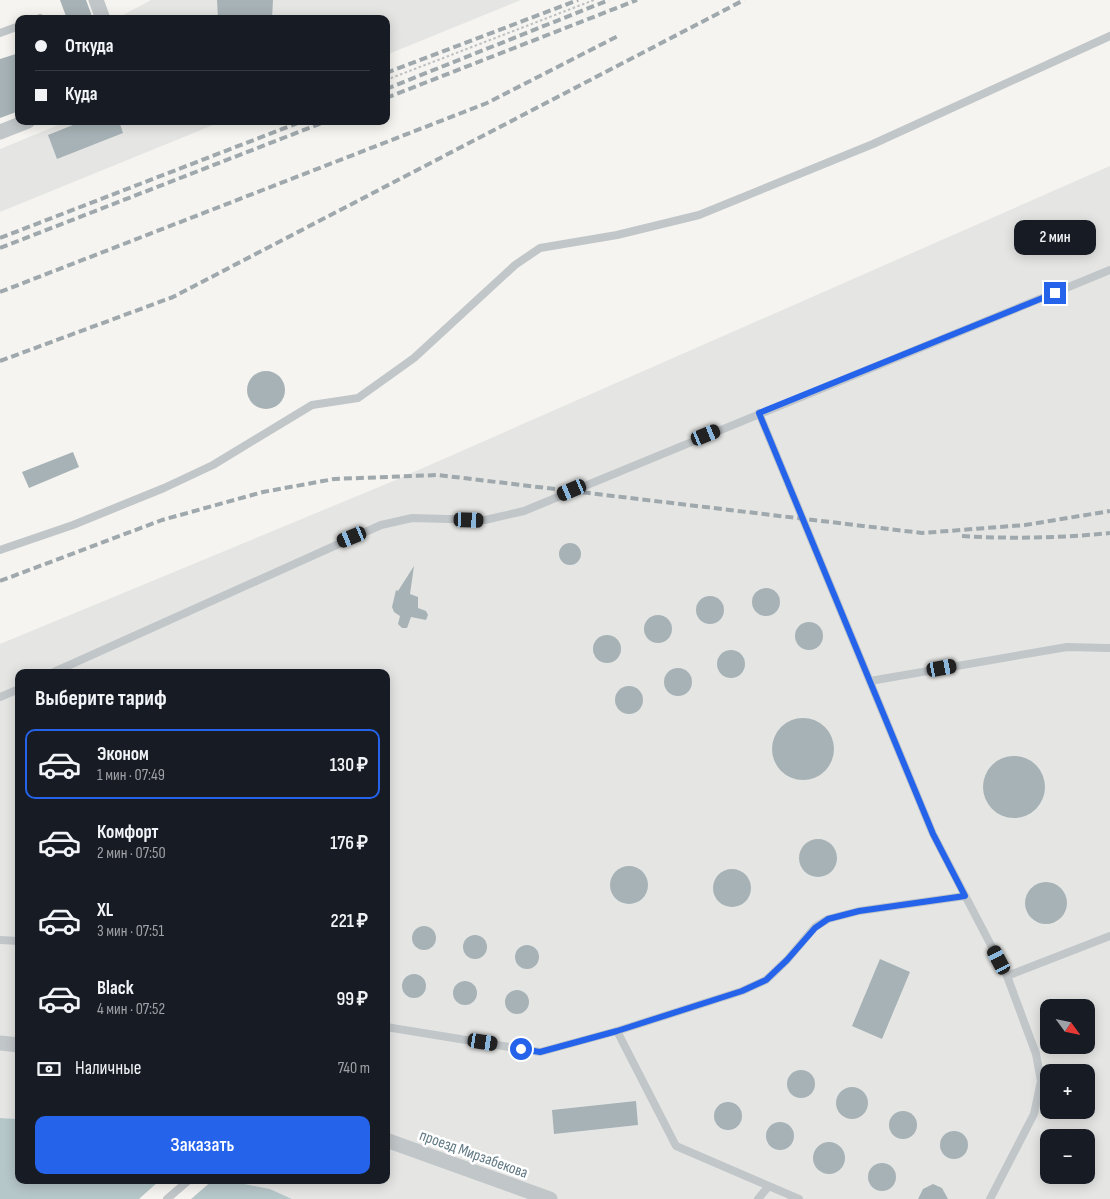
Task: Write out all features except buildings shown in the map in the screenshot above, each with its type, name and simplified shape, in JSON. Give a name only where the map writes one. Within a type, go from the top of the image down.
[{"type":"street","points":[[96,0],[102,15]]},
{"type":"street","points":[[0,132],[18,125]]},
{"type":"street","points":[[0,1044],[15,1046]]},
{"type":"street","name":"проезд Мирзабекова","points":[[390,1141],[550,1199]]},
{"type":"lane","points":[[0,33],[15,27]]},
{"type":"lane","points":[[0,550],[73,525],[164,488],[213,465],[312,405],[358,398],[414,358],[515,265],[540,248],[617,235],[699,215],[873,144],[1110,36]]},
{"type":"lane","points":[[61,669],[382,525],[412,518],[486,520],[524,511],[1110,270]]},
{"type":"lane","points":[[759,413],[933,834],[1007,976],[1036,1054],[1041,1081],[1034,1114],[990,1199]]},
{"type":"lane","points":[[870,681],[1067,647],[1110,648]]},
{"type":"lane","points":[[0,697],[15,690]]},
{"type":"lane","points":[[390,1028],[540,1052],[617,1031],[742,991],[766,980],[787,960],[815,928],[828,919],[859,911],[965,896]]},
{"type":"lane","points":[[1007,976],[1110,936]]},
{"type":"lane","points":[[0,940],[15,941]]},
{"type":"lane","points":[[617,1031],[676,1146],[799,1199]]},
{"type":"lane","points":[[167,1199],[184,1184]]},
{"type":"lane","points":[[758,1199],[768,1187]]},
{"type":"path","points":[[390,78],[594,0]]},
{"type":"shaded area","points":[[151,0],[521,0],[390,53],[390,15],[123,15]]},
{"type":"shaded area","points":[[58,125],[213,125],[0,212],[0,149]]},
{"type":"shaded area","points":[[1110,166],[1110,1199],[292,1199],[270,1189],[244,1184],[390,1184],[390,669],[15,669],[15,1119],[0,1118],[0,644],[391,482]]},
{"type":"shaded area","points":[[0,1118],[15,1119],[15,1184],[244,1184],[270,1189],[292,1199],[0,1199]]},
{"type":"pier","points":[[156,1184],[208,1184],[191,1199],[139,1199]]},
{"type":"railway","points":[[390,71],[578,0]]},
{"type":"railway","points":[[390,87],[609,0]]},
{"type":"railway","points":[[390,96],[637,0]]},
{"type":"railway","points":[[0,361],[173,297],[744,0]]},
{"type":"railway","points":[[0,292],[487,103],[618,36]]},
{"type":"railway","points":[[0,238],[293,125]]},
{"type":"railway","points":[[0,248],[317,125]]},
{"type":"railway","points":[[0,581],[162,520],[263,492],[334,479],[438,475],[922,533],[1025,525],[1110,511]]},
{"type":"railway","points":[[962,536],[999,538],[1110,533]]},
{"type":"route","points":[[521,1049],[540,1052],[617,1031],[742,991],[766,980],[787,960],[815,928],[828,919],[859,911],[965,896],[933,834],[759,413],[1055,293]]}]
